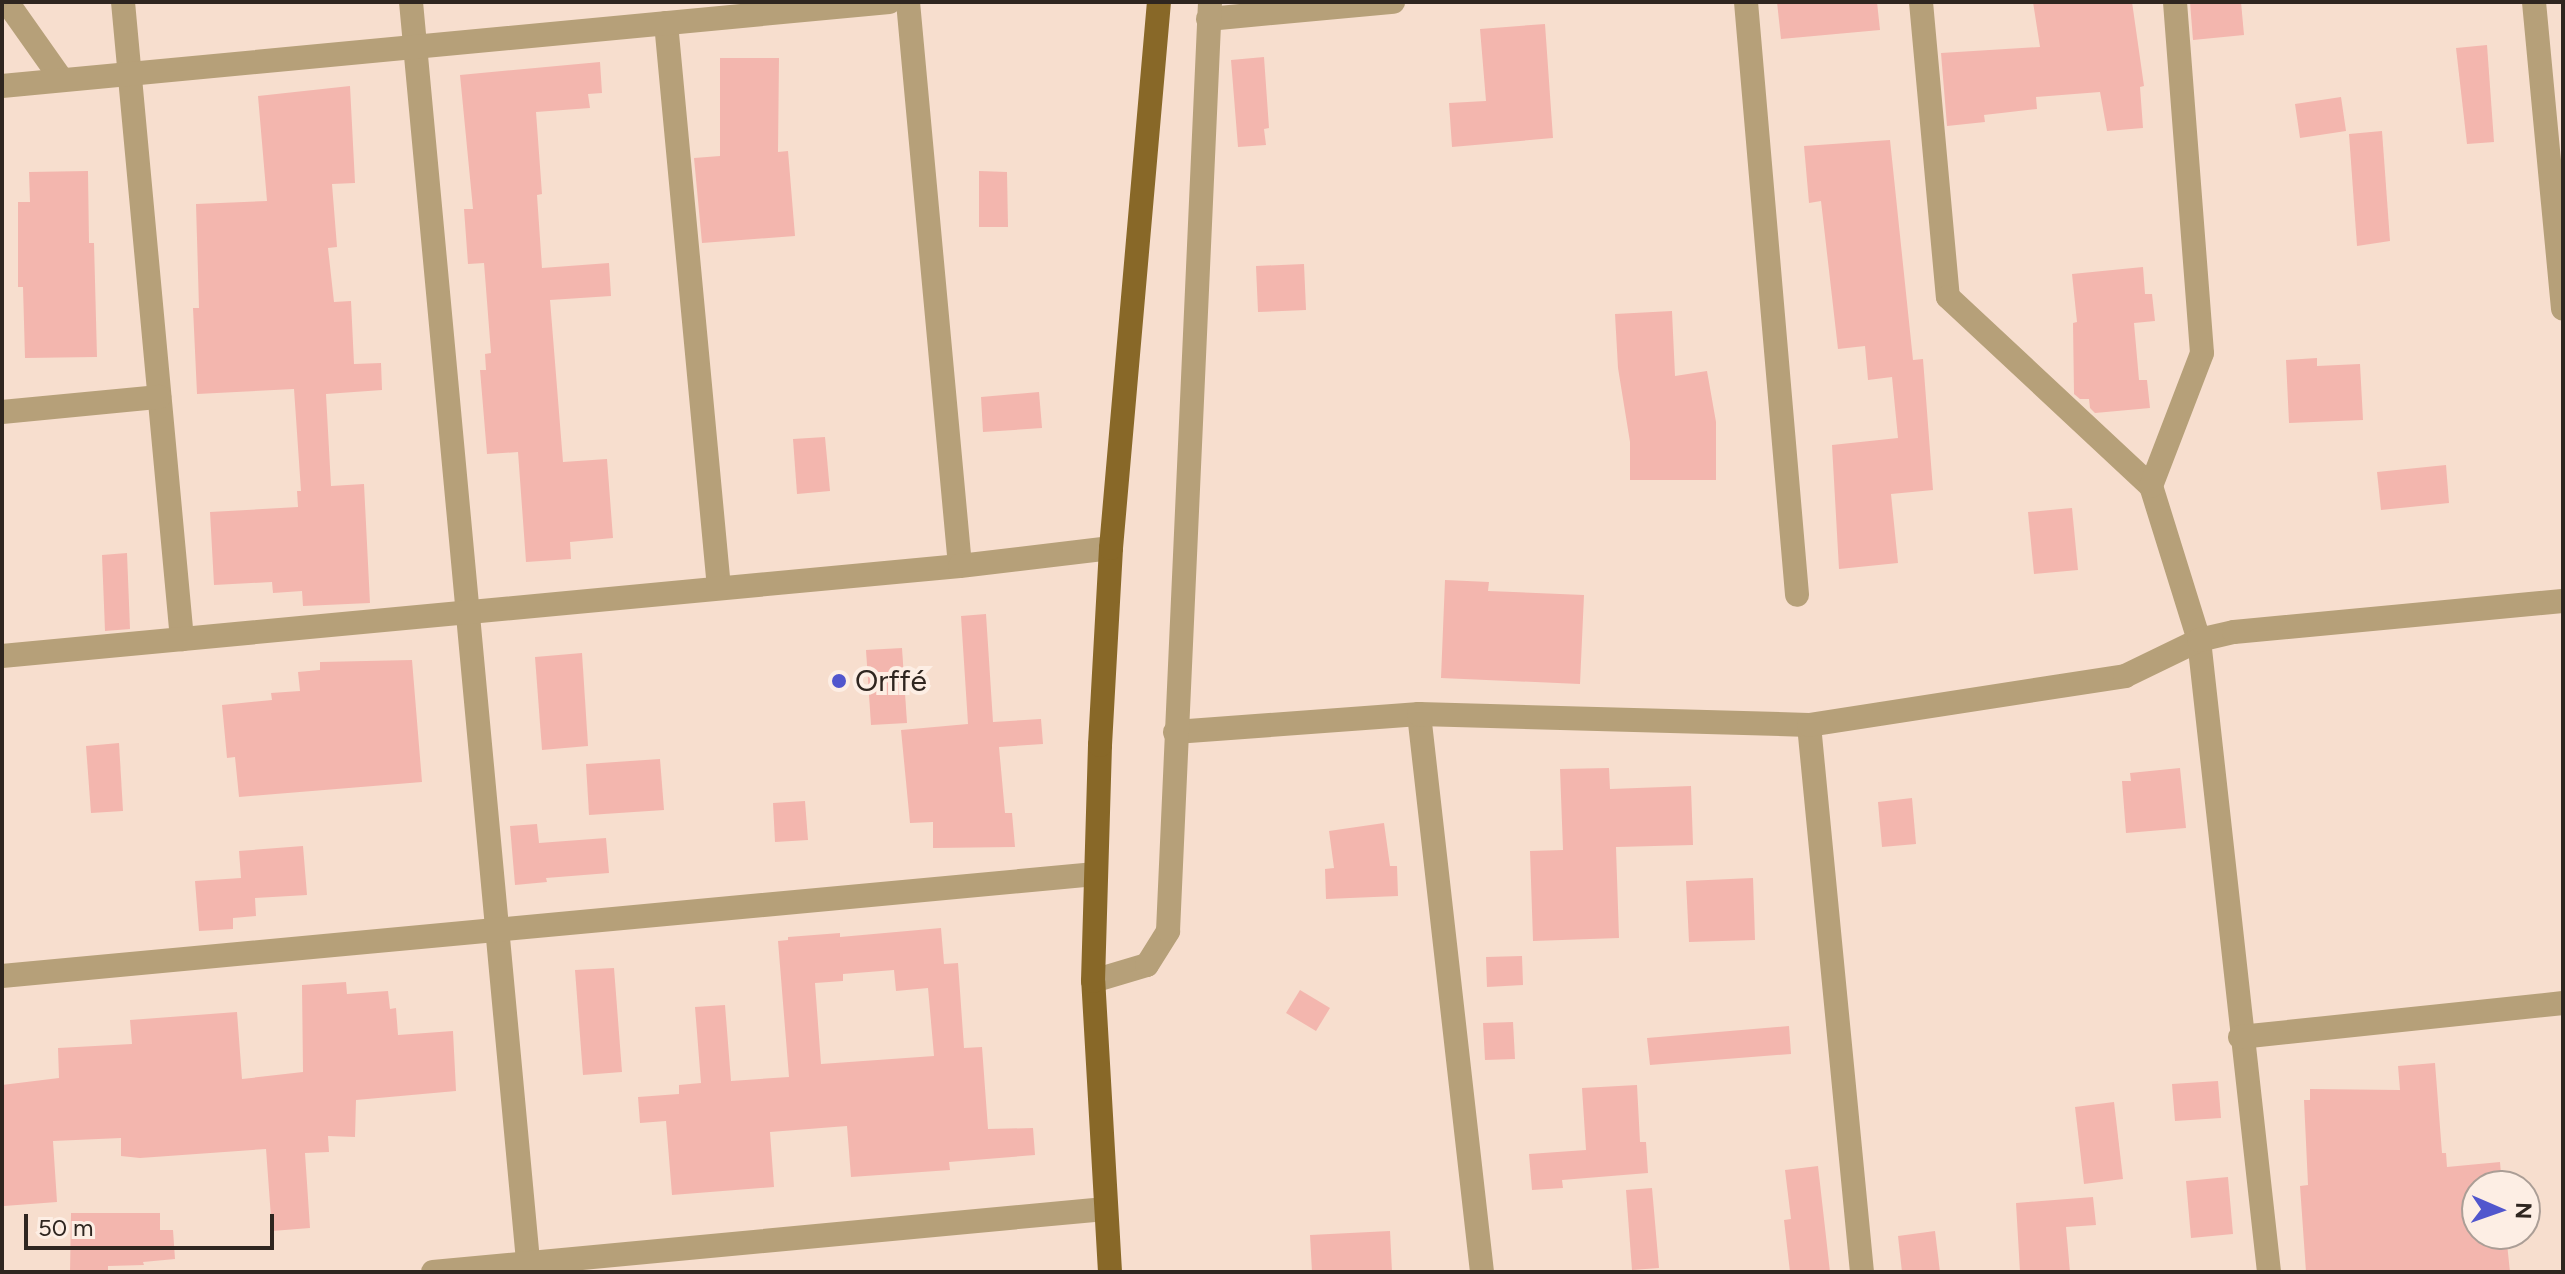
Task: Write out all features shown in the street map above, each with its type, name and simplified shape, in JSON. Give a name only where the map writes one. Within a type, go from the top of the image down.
[{"type":"main road","points":[[1110,1272],[1093,981],[1095,874],[1111,548],[1159,2]]},
{"type":"street","points":[[7,2],[62,80]]},
{"type":"street","points":[[123,2],[182,639]]},
{"type":"street","points":[[411,2],[528,1268]]},
{"type":"street","points":[[2,86],[889,2]]},
{"type":"street","points":[[908,2],[960,566]]},
{"type":"street","points":[[1093,981],[1147,965],[1168,931],[1209,11],[1393,2]]},
{"type":"street","points":[[1746,2],[1797,595]]},
{"type":"street","points":[[1921,2],[1948,297],[2151,486],[2199,640],[2240,1037],[2269,1272]]},
{"type":"street","points":[[2151,486],[2202,353],[2175,2]]},
{"type":"street","points":[[2534,2],[2552,75],[2563,309]]},
{"type":"street","points":[[666,23],[719,588]]},
{"type":"street","points":[[2,412],[159,397]]},
{"type":"street","points":[[2,656],[960,566],[1111,548]]},
{"type":"street","points":[[1175,732],[1419,714],[1809,725],[2125,676],[2199,640],[2234,632],[2563,601]]},
{"type":"street","points":[[1419,714],[1482,1272]]},
{"type":"street","points":[[1809,725],[1862,1272]]},
{"type":"street","points":[[2,976],[1095,874]]},
{"type":"street","points":[[2240,1037],[2563,1003]]},
{"type":"street","points":[[433,1272],[528,1268],[1105,1209]]},
{"type":"building","points":[[1777,2],[1877,2],[1880,30],[1781,39]]},
{"type":"building","points":[[2033,2],[2132,2],[2144,86],[2140,87],[2143,128],[2107,131],[2100,92],[2036,97],[2037,109],[1984,115],[1985,122],[1947,126],[1941,53],[2040,47]]},
{"type":"building","points":[[2190,2],[2241,2],[2244,35],[2193,40]]},
{"type":"building","points":[[1545,24],[1553,138],[1452,147],[1449,103],[1486,101],[1480,29]]},
{"type":"building","points":[[2487,45],[2494,142],[2467,144],[2456,48]]},
{"type":"building","points":[[1264,57],[1269,128],[1264,129],[1266,145],[1238,147],[1231,60]]},
{"type":"building","points":[[720,58],[779,58],[778,152],[788,151],[795,236],[702,243],[694,158],[720,156]]},
{"type":"building","points":[[600,62],[602,93],[588,94],[590,108],[536,112],[542,194],[537,195],[542,268],[609,263],[611,296],[550,300],[563,462],[607,459],[613,538],[570,542],[571,559],[526,562],[518,452],[487,454],[480,370],[486,370],[485,354],[491,353],[484,263],[468,264],[464,209],[473,209],[460,75]]},
{"type":"building","points":[[350,86],[355,183],[332,184],[337,247],[328,248],[334,302],[351,301],[354,364],[381,363],[382,390],[326,394],[331,486],[364,484],[370,603],[303,606],[302,591],[273,593],[272,582],[214,585],[210,512],[298,507],[297,491],[301,491],[294,389],[197,394],[193,308],[199,308],[196,204],[267,201],[258,96]]},
{"type":"building","points":[[2341,97],[2346,131],[2300,138],[2295,104]]},
{"type":"building","points":[[2382,131],[2390,241],[2357,246],[2349,134]]},
{"type":"building","points":[[1890,140],[1913,360],[1923,359],[1933,490],[1891,494],[1898,563],[1839,569],[1832,445],[1898,438],[1892,377],[1868,380],[1865,346],[1838,349],[1821,201],[1809,203],[1804,146]]},
{"type":"building","points":[[88,171],[89,243],[94,243],[97,357],[25,358],[23,287],[18,287],[18,202],[30,202],[29,172]]},
{"type":"building","points":[[979,171],[1007,172],[1008,227],[979,227]]},
{"type":"building","points":[[1304,264],[1306,310],[1258,312],[1256,266]]},
{"type":"building","points":[[2143,267],[2145,294],[2152,294],[2155,321],[2134,323],[2139,380],[2147,380],[2150,408],[2095,413],[2090,408],[2089,399],[2080,399],[2074,394],[2073,323],[2077,322],[2072,274]]},
{"type":"building","points":[[1672,311],[1675,376],[1707,371],[1716,422],[1716,480],[1630,480],[1630,442],[1618,368],[1615,314]]},
{"type":"building","points":[[2317,358],[2317,366],[2360,364],[2363,420],[2289,423],[2286,360]]},
{"type":"building","points":[[1039,392],[1042,428],[983,432],[981,397]]},
{"type":"building","points":[[825,437],[830,491],[797,494],[793,439]]},
{"type":"building","points":[[2446,465],[2449,503],[2381,510],[2377,472]]},
{"type":"building","points":[[2072,508],[2078,570],[2034,574],[2028,512]]},
{"type":"building","points":[[127,553],[130,629],[105,631],[102,555]]},
{"type":"building","points":[[1445,580],[1489,582],[1488,591],[1584,595],[1580,684],[1441,678]]},
{"type":"building","points":[[986,614],[993,722],[1041,719],[1043,744],[999,747],[1005,813],[1012,813],[1015,847],[933,848],[933,822],[910,823],[901,730],[968,724],[961,616]]},
{"type":"building","points":[[902,648],[907,723],[871,725],[866,650]]},
{"type":"building","points":[[582,653],[588,746],[542,750],[535,657]]},
{"type":"building","points":[[412,660],[422,782],[239,797],[235,757],[227,758],[222,705],[272,700],[271,693],[300,691],[298,672],[320,670],[320,662]]},
{"type":"building","points":[[119,743],[123,811],[91,813],[86,746]]},
{"type":"building","points":[[660,759],[664,810],[589,815],[586,764]]},
{"type":"building","points":[[1609,768],[1610,789],[1691,786],[1693,845],[1616,847],[1619,938],[1533,941],[1530,851],[1563,850],[1560,769]]},
{"type":"building","points":[[2180,768],[2186,828],[2126,833],[2122,781],[2131,781],[2130,773]]},
{"type":"building","points":[[1912,798],[1916,844],[1882,847],[1878,802]]},
{"type":"building","points":[[805,801],[808,840],[775,842],[773,803]]},
{"type":"building","points":[[1384,823],[1390,866],[1397,866],[1398,896],[1326,899],[1325,869],[1334,868],[1329,831]]},
{"type":"building","points":[[537,824],[539,843],[606,838],[609,873],[546,878],[547,882],[515,885],[510,826]]},
{"type":"building","points":[[303,846],[307,895],[255,898],[256,916],[233,918],[233,929],[199,931],[195,881],[241,878],[239,851]]},
{"type":"building","points":[[1753,878],[1755,940],[1689,942],[1686,881]]},
{"type":"building","points":[[941,928],[944,964],[958,963],[964,1048],[982,1047],[988,1129],[1033,1128],[1035,1155],[949,1162],[950,1170],[851,1177],[847,1126],[770,1132],[774,1187],[672,1195],[666,1121],[640,1123],[638,1097],[679,1094],[679,1085],[701,1083],[695,1007],[725,1005],[731,1081],[789,1077],[778,941],[788,940],[788,937],[840,933],[840,937]],"holes":[[[894,970],[896,991],[928,988],[934,1056],[821,1064],[815,983],[843,981],[843,974]]]},
{"type":"building","points":[[1522,956],[1523,985],[1487,987],[1486,957]]},
{"type":"building","points":[[614,968],[622,1072],[583,1075],[575,970]]},
{"type":"building","points":[[346,982],[347,994],[388,991],[390,1009],[396,1008],[398,1035],[453,1031],[456,1091],[356,1100],[355,1137],[328,1136],[329,1152],[305,1153],[310,1228],[272,1231],[266,1149],[140,1158],[121,1156],[121,1138],[53,1141],[57,1202],[4,1206],[2,1085],[59,1078],[58,1048],[132,1044],[130,1020],[237,1012],[242,1079],[303,1072],[302,985]]},
{"type":"building","points":[[1300,990],[1330,1008],[1316,1031],[1286,1013]]},
{"type":"building","points":[[1513,1022],[1515,1059],[1485,1060],[1483,1023]]},
{"type":"building","points":[[1789,1026],[1791,1054],[1650,1065],[1647,1038]]},
{"type":"building","points":[[2435,1063],[2442,1153],[2446,1153],[2447,1167],[2500,1162],[2501,1170],[2461,1170],[2461,1250],[2508,1250],[2510,1272],[2306,1272],[2300,1186],[2308,1185],[2304,1100],[2310,1100],[2310,1089],[2400,1090],[2398,1066]]},
{"type":"building","points":[[2218,1081],[2221,1118],[2175,1121],[2172,1084]]},
{"type":"building","points":[[1637,1085],[1640,1142],[1646,1142],[1648,1173],[1562,1180],[1563,1188],[1532,1190],[1529,1154],[1586,1150],[1582,1088]]},
{"type":"building","points":[[2114,1102],[2123,1179],[2084,1184],[2075,1107]]},
{"type":"building","points":[[1818,1166],[1830,1272],[1790,1272],[1784,1220],[1791,1219],[1785,1170]]},
{"type":"building","points":[[2228,1177],[2233,1234],[2191,1238],[2186,1181]]},
{"type":"building","points":[[1652,1188],[1659,1268],[1632,1270],[1626,1190]]},
{"type":"building","points":[[2093,1197],[2096,1225],[2066,1227],[2070,1272],[2020,1272],[2016,1203]]},
{"type":"building","points":[[71,1213],[160,1213],[160,1230],[173,1230],[175,1259],[143,1262],[144,1265],[108,1266],[108,1272],[70,1272]]},
{"type":"building","points":[[1390,1231],[1392,1272],[1312,1272],[1310,1235]]},
{"type":"building","points":[[1935,1231],[1940,1272],[1902,1272],[1898,1236]]},
{"type":"place","name":"Orffé","points":[[839,681]]}]
